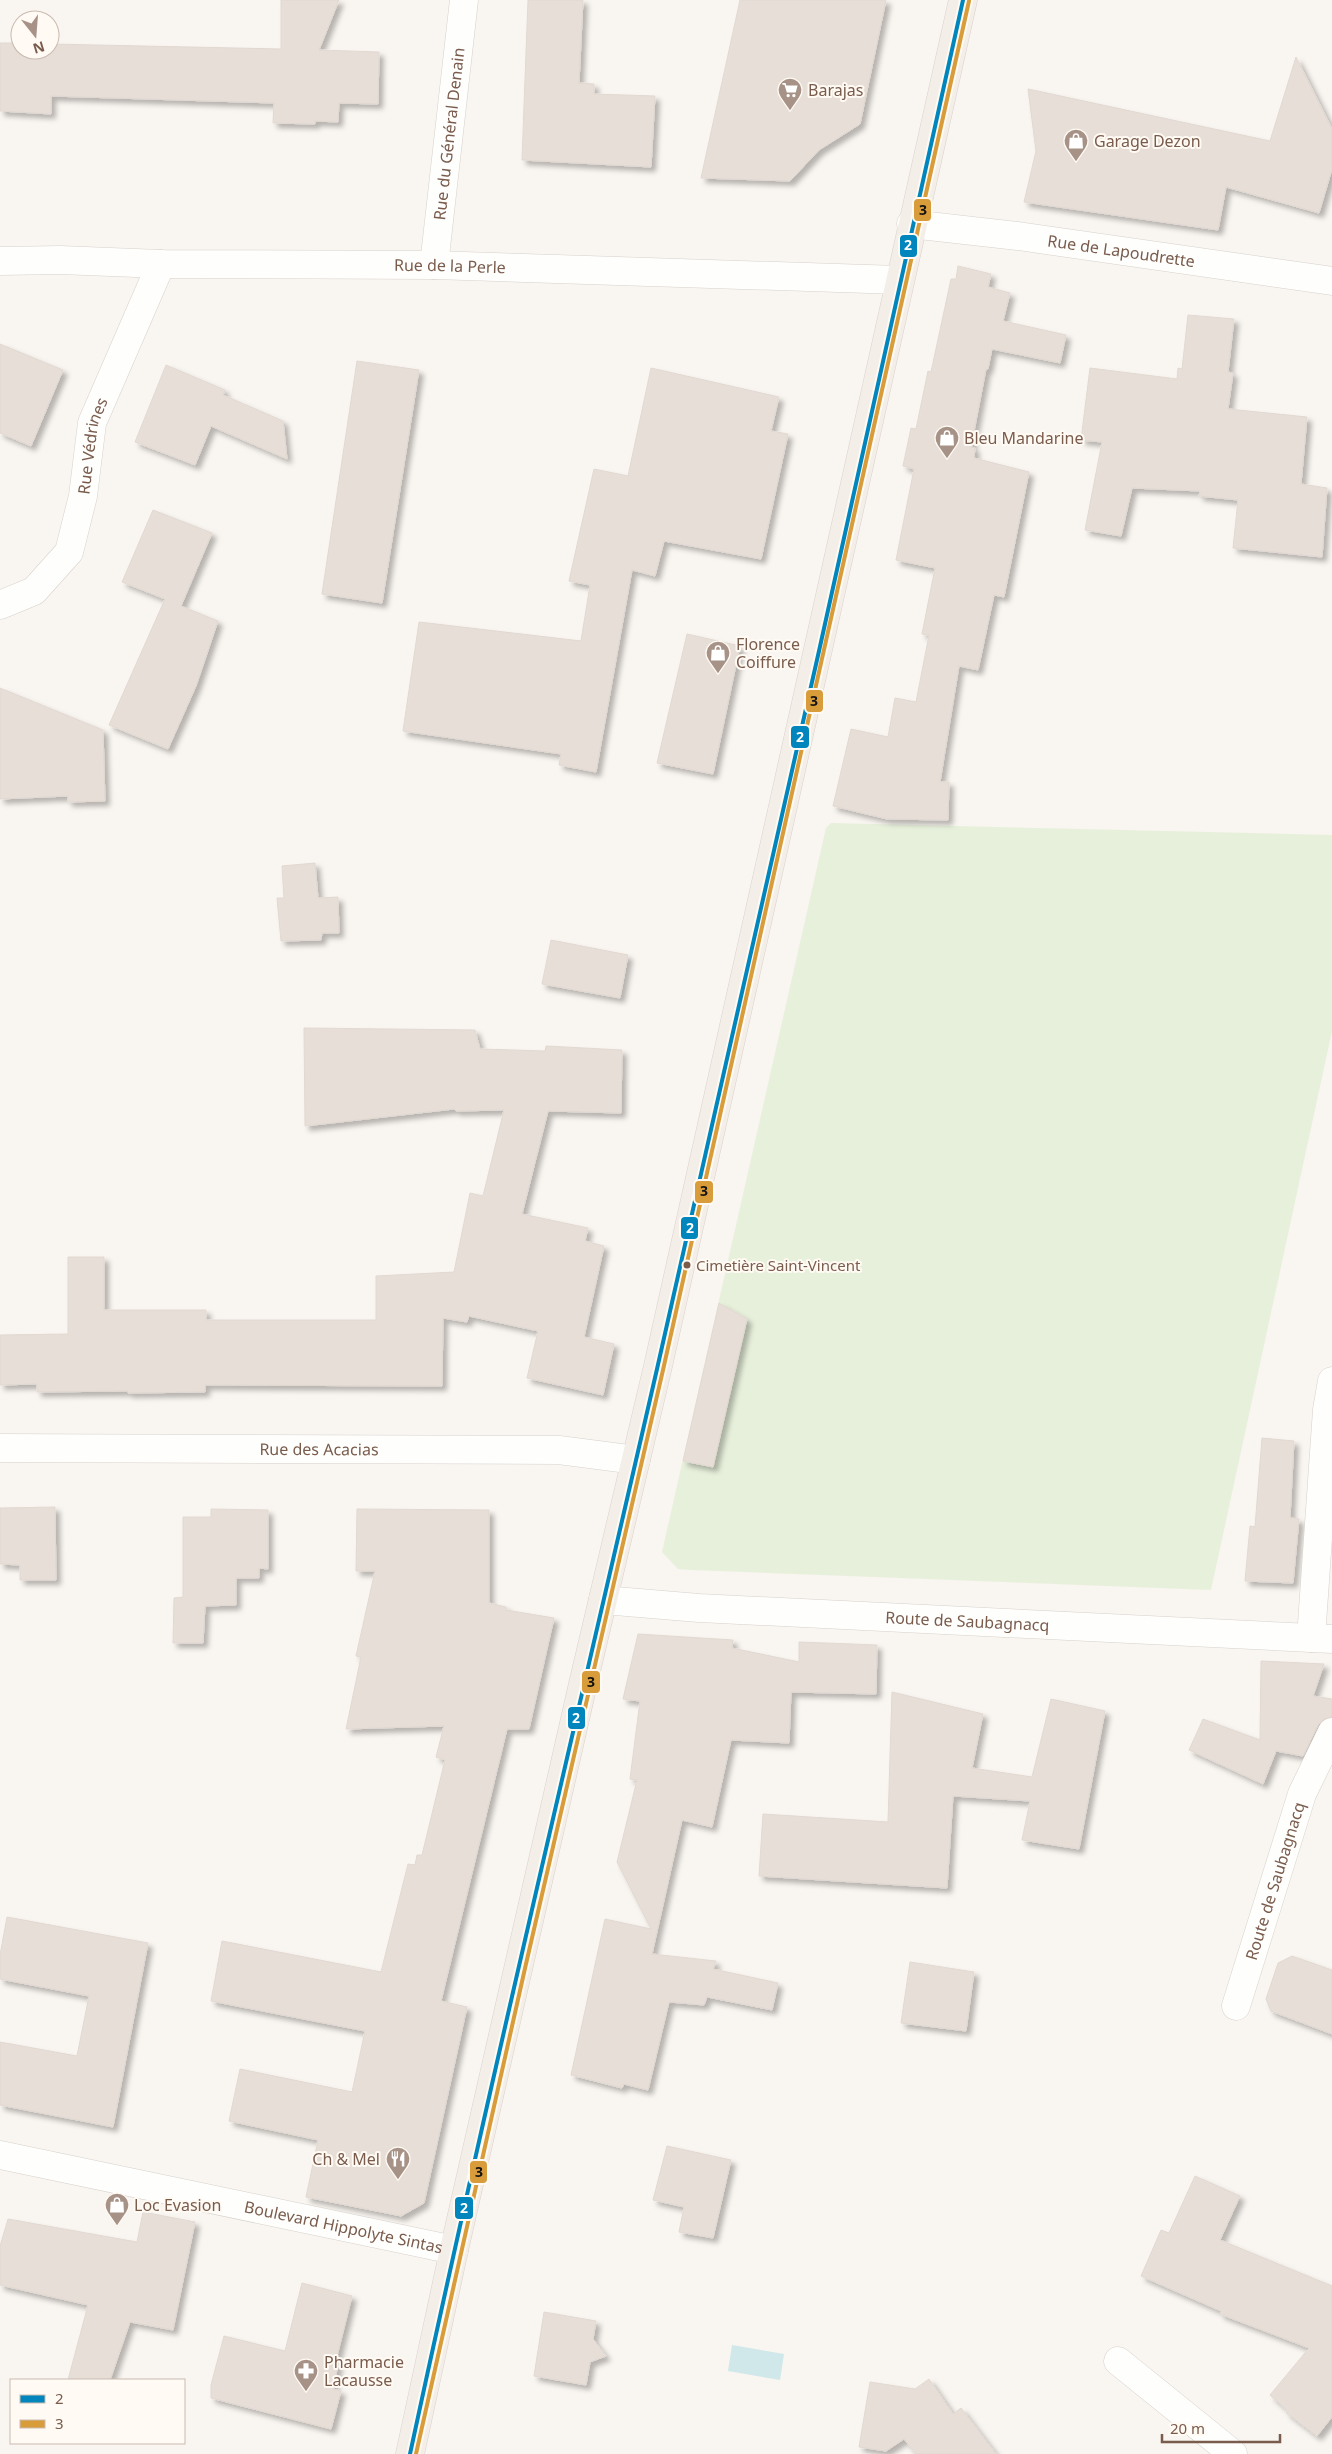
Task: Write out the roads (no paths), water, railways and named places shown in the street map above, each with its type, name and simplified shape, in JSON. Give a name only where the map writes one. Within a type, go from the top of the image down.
[{"type":"main road","points":[[410,2454],[454,2250],[765,892],[911,224],[963,0]]},
{"type":"street","name":"Rue du Général Denain","points":[[434,266],[464,0]]},
{"type":"street","name":"Rue de Lapoudrette","points":[[911,224],[1018,236],[1332,281]]},
{"type":"street","name":"Rue de la Perle","points":[[0,261],[60,260],[161,264],[434,266],[899,280]]},
{"type":"street","name":"Rue Védrines","points":[[0,605],[34,591],[69,552],[83,496],[92,423],[161,264]]},
{"type":"street","points":[[1321,1639],[1327,1410],[1332,1381]]},
{"type":"street","name":"Rue des Acacias","points":[[0,1448],[559,1450],[636,1460]]},
{"type":"street","name":"Route de Saubagnacq","points":[[604,1600],[699,1608],[1321,1639]]},
{"type":"street","name":"Route de Saubagnacq","points":[[1236,2006],[1302,1794],[1332,1732]]},
{"type":"street","name":"Boulevard Hippolyte Sintas","points":[[0,2154],[454,2250]]},
{"type":"street","points":[[1118,2361],[1233,2454]]},
{"type":"water","points":[[732,2345],[784,2354],[780,2380],[728,2371]]},
{"type":"place","name":"Barajas","points":[[790,111]]},
{"type":"place","name":"Garage Dezon","points":[[1076,162]]},
{"type":"place","name":"Bleu Mandarine","points":[[947,459]]},
{"type":"place","name":"Florence Coiffure","points":[[718,674]]},
{"type":"place","name":"Cimetière Saint-Vincent","points":[[687,1265]]},
{"type":"place","name":"Ch & Mel","points":[[398,2180]]},
{"type":"place","name":"Loc Evasion","points":[[117,2226]]},
{"type":"place","name":"Pharmacie Lacausse","points":[[306,2392]]}]
